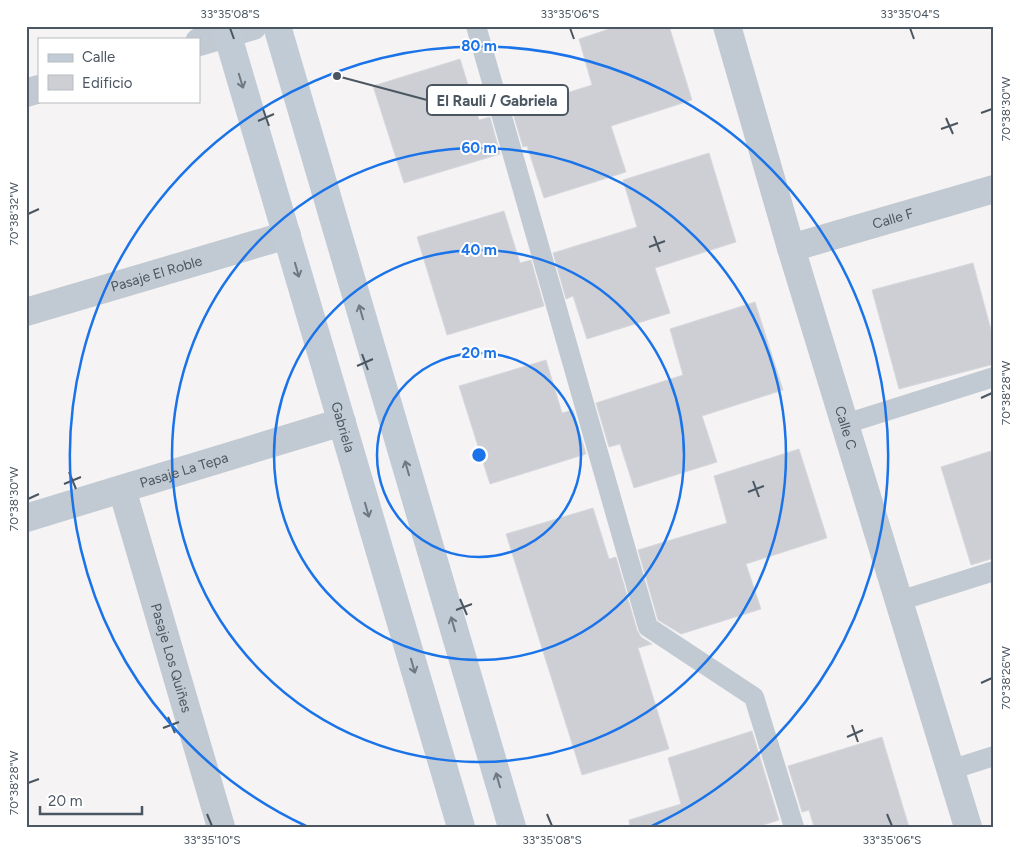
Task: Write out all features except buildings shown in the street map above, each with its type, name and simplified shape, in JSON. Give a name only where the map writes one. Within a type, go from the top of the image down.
[{"type":"street","points":[[200,42],[226,30],[253,26]]},
{"type":"street","points":[[277,26],[512,827]]},
{"type":"street","name":"Calle C","points":[[727,26],[792,248],[968,827]]},
{"type":"street","name":"Gabriela","points":[[226,30],[461,827]]},
{"type":"street","points":[[26,93],[38,89]]},
{"type":"street","name":"Calle F","points":[[792,248],[994,189]]},
{"type":"street","name":"Pasaje El Roble","points":[[26,312],[287,235]]},
{"type":"street","name":"Pasaje La Tepa","points":[[26,518],[342,422]]},
{"type":"street","name":"Pasaje Los Quiñes","points":[[122,489],[221,827]]},
{"type":"lane","points":[[476,26],[648,627],[754,697],[794,827]]},
{"type":"lane","points":[[845,424],[994,377]]},
{"type":"lane","points":[[899,601],[994,572]]},
{"type":"lane","points":[[950,770],[994,756]]},
{"type":"place","name":"El Rauli / Gabriela","points":[[337,76]]}]
